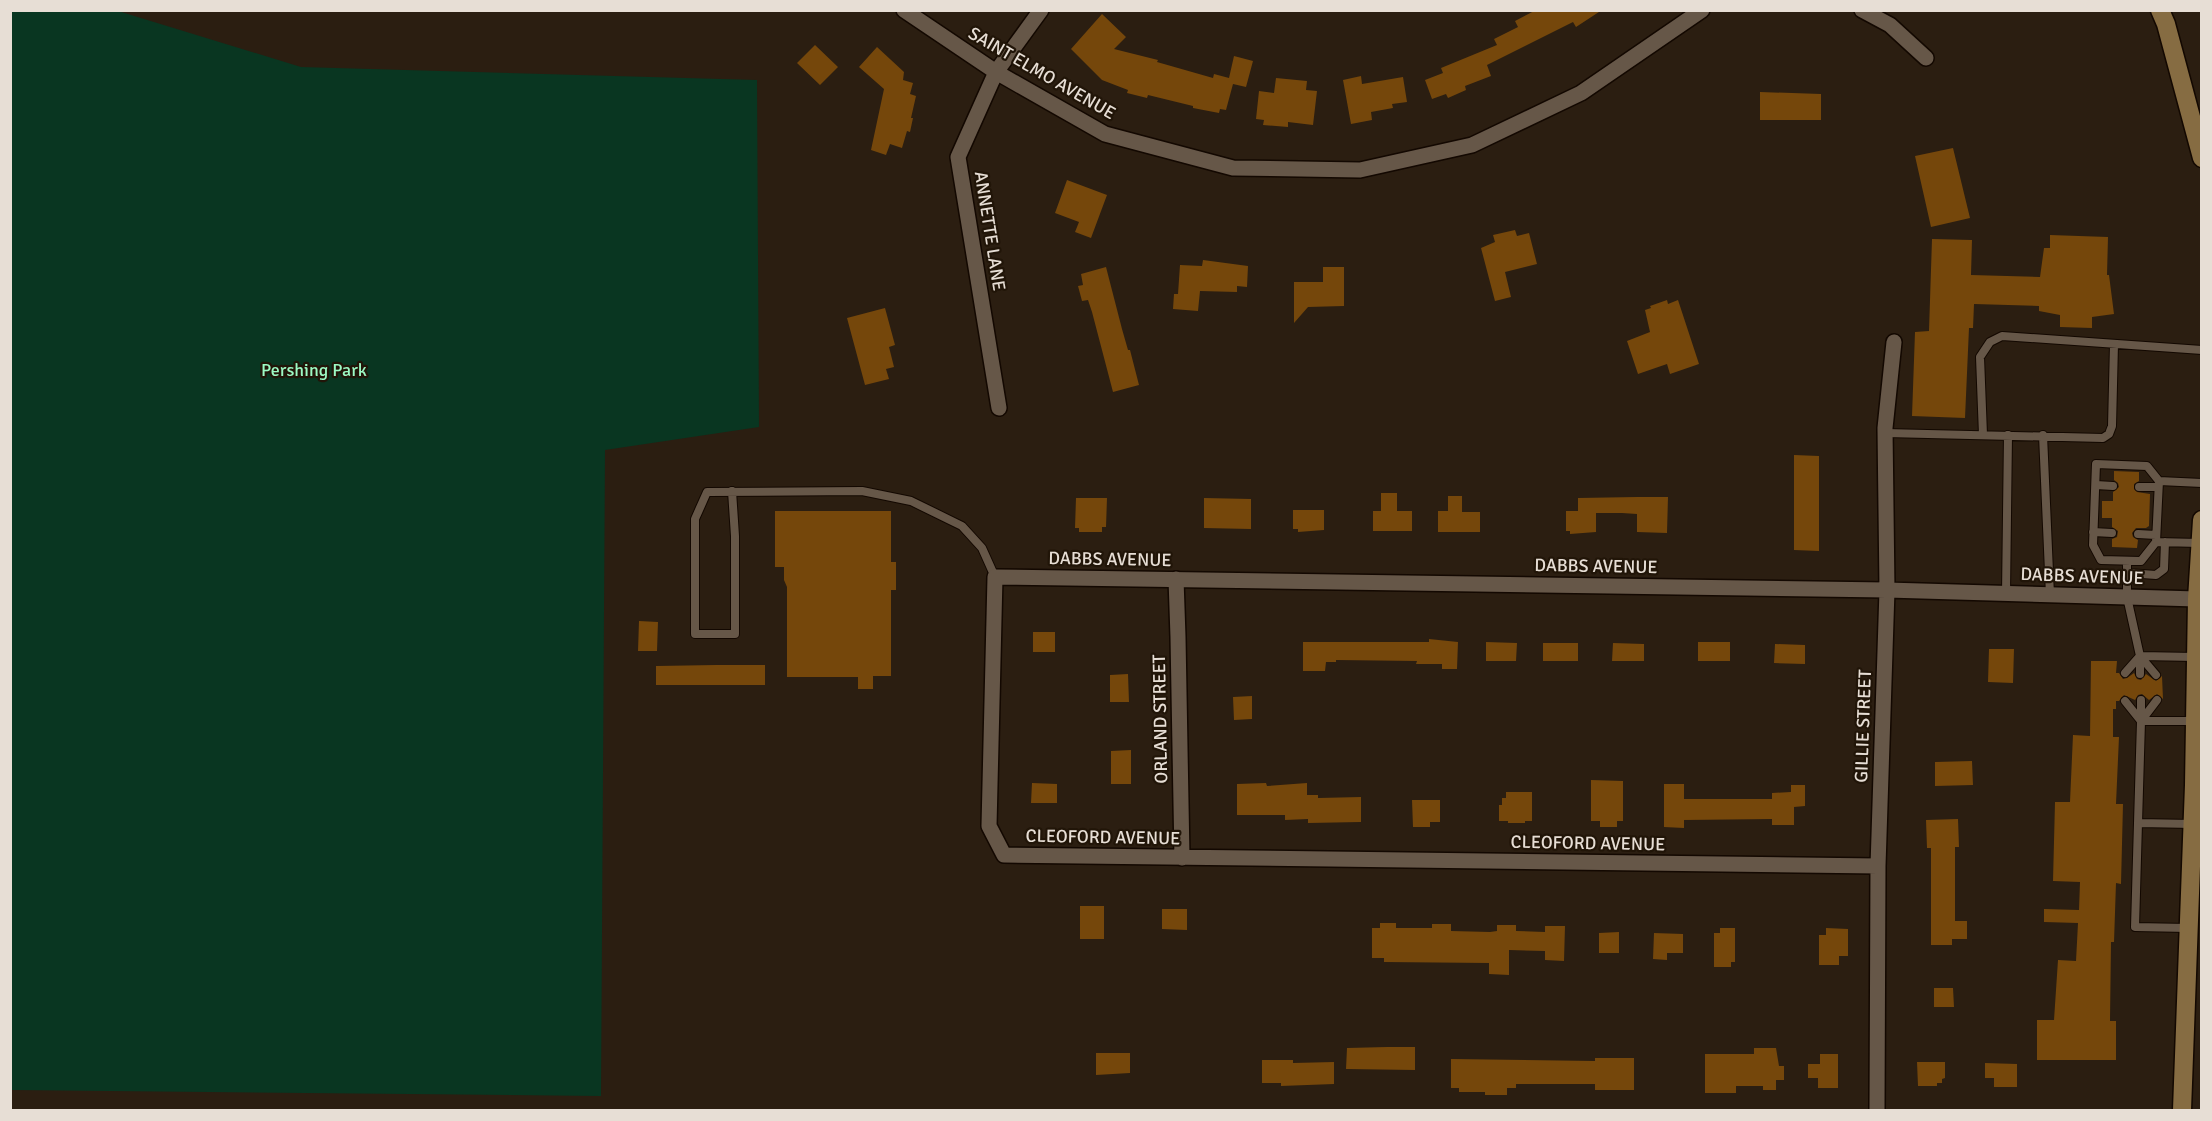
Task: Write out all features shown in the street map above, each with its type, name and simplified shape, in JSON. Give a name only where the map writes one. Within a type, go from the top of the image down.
[{"type":"main road","points":[[2160,10],[2166,24],[2202,158]]},
{"type":"main road","points":[[2182,1110],[2190,937],[2196,900],[2195,832],[2198,785],[2195,721],[2196,657],[2202,520]]},
{"type":"street","name":"SAINT ELMO AVENUE","points":[[904,10],[996,72],[1106,134],[1233,168],[1360,170],[1472,145],[1581,93],[1702,10]]},
{"type":"street","name":"ANNETTE LANE","points":[[999,408],[958,158],[996,72],[1041,10]]},
{"type":"street","points":[[1862,10],[1890,25],[1926,58]]},
{"type":"street","name":"GILLIE STREET","points":[[1877,1110],[1878,866],[1887,590],[1886,433],[1894,342]]},
{"type":"street","name":"DABBS AVENUE","points":[[995,577],[1887,590],[2199,599]]},
{"type":"street","name":"CLEOFORD AVENUE","points":[[995,577],[989,826],[1004,855],[1878,866]]},
{"type":"street","name":"ORLAND STREET","points":[[1176,579],[1182,858]]},
{"type":"lane","points":[[1983,435],[1980,357],[1990,342],[2002,336],[2202,350]]},
{"type":"lane","points":[[1886,433],[2103,438],[2109,434],[2112,426],[2114,344]]},
{"type":"lane","points":[[2007,594],[2008,435]]},
{"type":"lane","points":[[2043,435],[2050,595]]},
{"type":"lane","points":[[2096,464],[2147,466],[2159,484],[2156,538],[2141,561],[2101,561],[2093,544],[2096,485],[2096,464]]},
{"type":"lane","points":[[2139,487],[2202,483]]},
{"type":"lane","points":[[2096,485],[2114,486]]},
{"type":"lane","name":"CLEOFORD AVENUE","points":[[732,491],[735,536],[735,634],[695,634],[695,519],[707,492],[732,491],[862,491],[910,501],[962,526],[982,548],[995,577]]},
{"type":"lane","points":[[2093,532],[2112,532]]},
{"type":"lane","points":[[2138,534],[2165,542],[2200,543]]},
{"type":"lane","points":[[2128,573],[2156,575],[2164,569],[2165,542]]},
{"type":"lane","points":[[2127,561],[2127,597],[2140,656],[2140,674]]},
{"type":"lane","points":[[2140,656],[2157,675]]},
{"type":"lane","points":[[2125,673],[2140,656],[2196,657]]},
{"type":"lane","points":[[2141,700],[2135,927],[2190,937]]},
{"type":"lane","points":[[2141,721],[2157,700]]},
{"type":"lane","points":[[2125,701],[2141,721]]},
{"type":"lane","points":[[2141,721],[2195,721]]},
{"type":"lane","points":[[2138,823],[2195,832]]},
{"type":"green space","name":"Pershing Park","points":[[11,10],[118,11],[301,67],[757,80],[759,427],[605,450],[601,1096],[11,1090]]},
{"type":"building","points":[[1536,10],[1602,10],[1576,27],[1573,22],[1487,65],[1491,76],[1465,86],[1466,90],[1448,98],[1446,94],[1432,99],[1425,80],[1443,73],[1441,68],[1497,45],[1494,39],[1518,27],[1515,21]]},
{"type":"building","points":[[1102,14],[1126,37],[1114,49],[1158,60],[1157,62],[1213,78],[1214,74],[1229,78],[1234,56],[1253,61],[1246,87],[1233,84],[1226,110],[1220,109],[1219,113],[1148,95],[1147,98],[1127,93],[1128,90],[1102,80],[1071,49]]},
{"type":"building","points":[[815,45],[838,67],[820,85],[797,63]]},
{"type":"building","points":[[877,47],[904,72],[903,80],[913,83],[910,94],[916,96],[910,132],[907,131],[902,148],[890,144],[886,155],[871,150],[884,89],[859,67]]},
{"type":"building","points":[[1361,76],[1362,84],[1403,77],[1407,102],[1392,104],[1393,108],[1371,112],[1372,120],[1351,124],[1343,80]]},
{"type":"building","points":[[1276,78],[1307,81],[1306,90],[1317,91],[1313,125],[1288,122],[1288,127],[1263,125],[1264,120],[1256,119],[1259,91],[1274,93]]},
{"type":"building","points":[[1760,92],[1821,94],[1821,120],[1760,120]]},
{"type":"building","points":[[1953,148],[1970,218],[1931,227],[1915,156]]},
{"type":"building","points":[[1067,180],[1107,195],[1091,238],[1075,232],[1079,222],[1055,213]]},
{"type":"building","points":[[1515,230],[1517,236],[1529,233],[1537,264],[1505,272],[1511,297],[1495,301],[1481,248],[1495,242],[1493,235]]},
{"type":"building","points":[[2050,235],[2108,237],[2107,275],[2109,275],[2114,314],[2092,317],[2092,328],[2060,327],[2060,315],[2039,311],[2039,306],[1974,304],[1973,328],[1969,328],[1965,418],[1912,416],[1915,332],[1929,331],[1932,239],[1972,240],[1971,275],[2040,277],[2044,248],[2050,248]]},
{"type":"building","points":[[1203,260],[1248,266],[1247,287],[1237,286],[1237,292],[1200,291],[1198,311],[1173,309],[1174,294],[1178,294],[1180,265],[1202,266]]},
{"type":"building","points":[[1106,267],[1139,385],[1113,392],[1092,312],[1088,300],[1082,301],[1078,286],[1083,285],[1081,274]]},
{"type":"building","points":[[1323,267],[1344,267],[1344,306],[1308,307],[1294,323],[1294,282],[1323,282]]},
{"type":"building","points":[[1667,300],[1668,304],[1678,300],[1699,364],[1670,374],[1667,364],[1638,374],[1627,341],[1650,332],[1645,310]]},
{"type":"building","points":[[885,308],[895,345],[889,347],[894,367],[886,369],[889,379],[865,385],[847,318]]},
{"type":"building","points":[[1794,455],[1819,456],[1819,551],[1794,550]]},
{"type":"building","points":[[2114,471],[2139,472],[2139,481],[2134,484],[2134,489],[2137,492],[2150,494],[2149,526],[2136,528],[2132,533],[2133,537],[2138,540],[2137,548],[2112,547],[2112,539],[2117,537],[2118,531],[2112,527],[2112,518],[2102,518],[2102,501],[2113,501],[2113,492],[2119,487],[2114,480]]},
{"type":"building","points":[[1381,493],[1397,493],[1397,511],[1412,511],[1412,531],[1373,531],[1373,511],[1381,511]]},
{"type":"building","points":[[1448,496],[1462,496],[1462,512],[1480,512],[1480,532],[1438,532],[1438,511],[1448,511]]},
{"type":"building","points":[[1668,497],[1667,533],[1637,532],[1637,514],[1622,513],[1596,513],[1596,532],[1570,534],[1570,531],[1566,531],[1566,511],[1578,511],[1578,498]]},
{"type":"building","points":[[1076,498],[1107,498],[1106,527],[1102,527],[1102,532],[1079,532],[1079,528],[1075,528]]},
{"type":"building","points":[[1204,498],[1251,499],[1251,529],[1204,528]]},
{"type":"building","points":[[1293,510],[1324,510],[1324,530],[1298,532],[1298,529],[1293,529]]},
{"type":"building","points":[[775,511],[891,511],[891,562],[896,562],[896,590],[891,590],[891,676],[873,676],[873,689],[858,689],[858,677],[787,677],[787,587],[784,580],[784,567],[775,567]]},
{"type":"building","points":[[639,621],[658,622],[657,651],[638,651]]},
{"type":"building","points":[[1033,632],[1055,632],[1055,652],[1033,652]]},
{"type":"building","points":[[1429,639],[1458,642],[1457,669],[1442,669],[1442,664],[1416,664],[1417,661],[1336,660],[1336,662],[1326,662],[1325,671],[1303,671],[1303,642],[1429,642]]},
{"type":"building","points":[[1486,642],[1517,643],[1516,661],[1486,661]]},
{"type":"building","points":[[1698,642],[1730,642],[1730,661],[1698,661]]},
{"type":"building","points":[[1543,643],[1578,643],[1578,661],[1543,661]]},
{"type":"building","points":[[1613,643],[1644,644],[1644,661],[1612,661]]},
{"type":"building","points":[[1775,644],[1805,645],[1805,664],[1774,663]]},
{"type":"building","points":[[1989,649],[2014,649],[2013,683],[1988,682]]},
{"type":"building","points":[[2091,661],[2117,661],[2116,673],[2119,673],[2123,679],[2134,673],[2137,679],[2141,680],[2146,674],[2156,681],[2162,676],[2163,699],[2157,694],[2149,700],[2142,694],[2138,695],[2135,700],[2124,695],[2116,701],[2116,709],[2113,709],[2113,737],[2119,737],[2116,804],[2123,804],[2121,884],[2116,883],[2114,942],[2111,942],[2110,1021],[2116,1021],[2116,1060],[2037,1060],[2037,1020],[2054,1020],[2058,960],[2076,961],[2078,923],[2044,922],[2044,909],[2079,910],[2080,882],[2053,881],[2055,802],[2070,802],[2073,735],[2090,736]]},
{"type":"building","points":[[765,665],[765,685],[656,685],[656,666]]},
{"type":"building","points":[[1128,674],[1129,702],[1110,702],[1110,675]]},
{"type":"building","points":[[1252,696],[1252,719],[1234,720],[1233,697]]},
{"type":"building","points":[[1131,750],[1131,784],[1111,784],[1111,751]]},
{"type":"building","points":[[1972,761],[1973,785],[1935,786],[1935,762]]},
{"type":"building","points":[[1591,780],[1623,781],[1623,821],[1617,821],[1617,827],[1600,827],[1600,821],[1591,821]]},
{"type":"building","points":[[1032,783],[1057,784],[1057,803],[1031,803]]},
{"type":"building","points":[[1266,783],[1267,786],[1307,783],[1307,795],[1318,795],[1318,798],[1361,797],[1361,822],[1308,823],[1308,819],[1285,820],[1285,815],[1237,815],[1237,784]]},
{"type":"building","points":[[1664,784],[1684,784],[1684,799],[1772,799],[1772,793],[1791,792],[1791,785],[1805,785],[1805,806],[1794,807],[1794,825],[1772,825],[1772,819],[1684,820],[1684,828],[1664,827]]},
{"type":"building","points":[[1506,792],[1532,792],[1532,821],[1508,823],[1508,821],[1499,821],[1499,805],[1502,805],[1502,798],[1506,798]]},
{"type":"building","points":[[1412,800],[1440,800],[1440,822],[1430,822],[1430,827],[1413,827]]},
{"type":"building","points":[[1958,819],[1959,847],[1955,847],[1955,921],[1967,921],[1967,939],[1952,939],[1952,945],[1931,945],[1931,848],[1927,848],[1926,820]]},
{"type":"building","points":[[1080,906],[1104,906],[1104,939],[1080,939]]},
{"type":"building","points":[[1162,909],[1187,909],[1187,930],[1162,929]]},
{"type":"building","points":[[1380,923],[1396,923],[1396,928],[1432,928],[1432,924],[1451,924],[1451,931],[1490,932],[1497,931],[1497,925],[1516,925],[1516,931],[1545,932],[1545,926],[1565,926],[1564,961],[1545,960],[1545,951],[1509,950],[1509,975],[1489,974],[1489,963],[1384,962],[1384,958],[1372,958],[1372,928],[1380,928]]},
{"type":"building","points":[[1720,928],[1735,928],[1735,962],[1731,962],[1731,967],[1714,967],[1714,933],[1720,933]]},
{"type":"building","points":[[1826,928],[1848,929],[1848,956],[1839,956],[1839,965],[1819,965],[1819,935],[1826,935]]},
{"type":"building","points":[[1619,932],[1619,953],[1599,953],[1599,933]]},
{"type":"building","points":[[1654,933],[1683,934],[1683,953],[1667,953],[1667,960],[1653,959]]},
{"type":"building","points":[[1934,988],[1953,988],[1954,1007],[1934,1007]]},
{"type":"building","points":[[1415,1047],[1415,1070],[1346,1069],[1347,1048]]},
{"type":"building","points":[[1754,1048],[1776,1048],[1779,1066],[1784,1066],[1784,1080],[1776,1080],[1776,1090],[1763,1090],[1763,1086],[1736,1086],[1736,1093],[1705,1093],[1705,1054],[1754,1054]]},
{"type":"building","points":[[1096,1053],[1130,1053],[1130,1073],[1096,1075]]},
{"type":"building","points":[[1820,1054],[1838,1054],[1838,1088],[1818,1088],[1818,1078],[1808,1078],[1808,1064],[1820,1064]]},
{"type":"building","points":[[1595,1058],[1634,1058],[1634,1090],[1595,1090],[1595,1084],[1516,1084],[1516,1088],[1507,1088],[1507,1095],[1485,1095],[1485,1092],[1459,1092],[1459,1088],[1451,1088],[1451,1059],[1595,1061]]},
{"type":"building","points":[[1262,1060],[1293,1060],[1293,1063],[1334,1062],[1334,1084],[1281,1086],[1281,1083],[1262,1083]]},
{"type":"building","points":[[1917,1062],[1945,1062],[1945,1078],[1942,1079],[1942,1083],[1937,1083],[1937,1086],[1918,1086]]},
{"type":"building","points":[[1985,1063],[2017,1064],[2017,1087],[1994,1087],[1994,1078],[1985,1078]]}]
